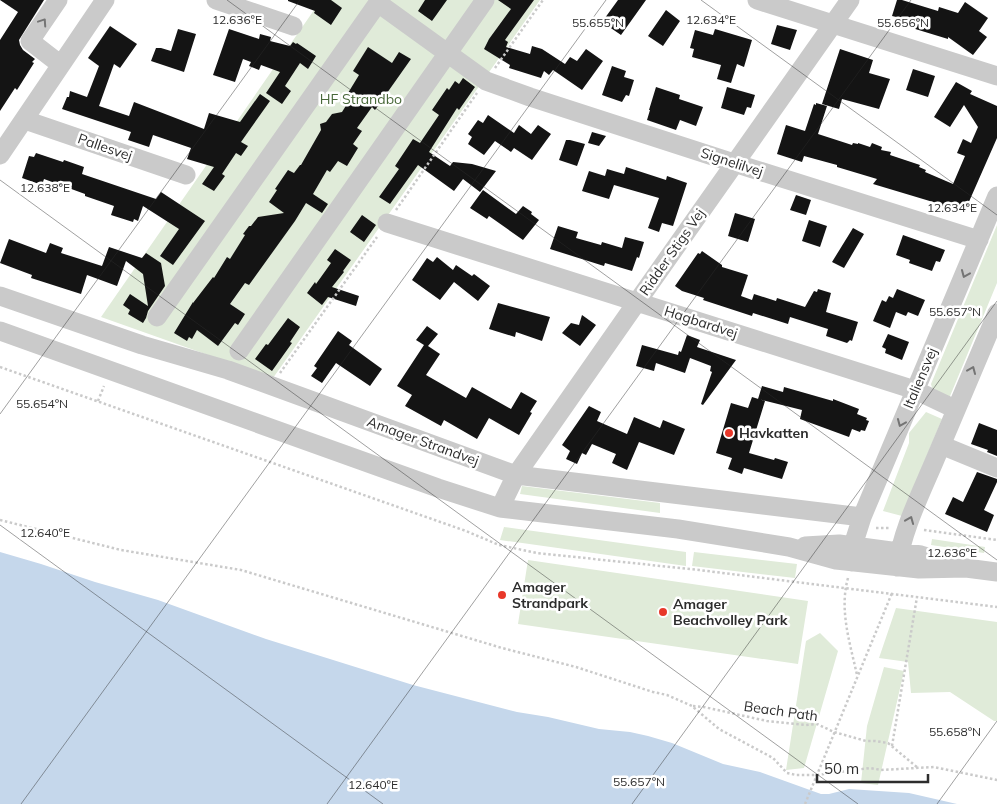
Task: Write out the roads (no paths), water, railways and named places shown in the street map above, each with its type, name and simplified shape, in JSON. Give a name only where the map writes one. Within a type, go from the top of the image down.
[{"type":"street","points":[[58,0],[30,41],[61,65]]},
{"type":"street","points":[[0,155],[105,0]]},
{"type":"street","points":[[216,0],[293,26]]},
{"type":"street","points":[[239,351],[485,0]]},
{"type":"street","points":[[757,0],[997,76]]},
{"type":"street","name":"Ridder Stigs Vej","points":[[500,508],[516,475],[850,0]]},
{"type":"street","points":[[158,316],[379,1]]},
{"type":"street","name":"Signelilvej","points":[[379,1],[447,54],[486,81],[734,163],[979,240]]},
{"type":"street","name":"Pallesvej","points":[[25,120],[186,175]]},
{"type":"street","name":"Italiensvej","points":[[853,554],[868,523],[915,390],[997,196]]},
{"type":"street","name":"Hagbardvej","points":[[387,223],[915,390],[955,409]]},
{"type":"street","name":"Amager Strandvej","points":[[0,296],[142,345],[228,370],[516,475],[868,523]]},
{"type":"street","points":[[898,560],[907,528],[955,409],[997,313]]},
{"type":"street","points":[[0,331],[438,488],[500,508],[678,530],[789,547],[838,544],[853,554],[898,560],[919,569],[966,568],[997,572]]},
{"type":"street","points":[[941,445],[997,468]]},
{"type":"water","points":[[0,552],[158,600],[266,639],[413,685],[517,712],[599,729],[648,736],[672,743],[723,764],[760,772],[821,794],[849,789],[909,793],[957,804],[0,804]]},
{"type":"place","name":"Havkatten","points":[[729,433]]},
{"type":"place","name":"Amager Strandpark","points":[[502,595]]},
{"type":"place","name":"Amager Beachvolley Park","points":[[663,612]]},
{"type":"park label","name":"HF Strandbo","points":[[361,99]]}]
